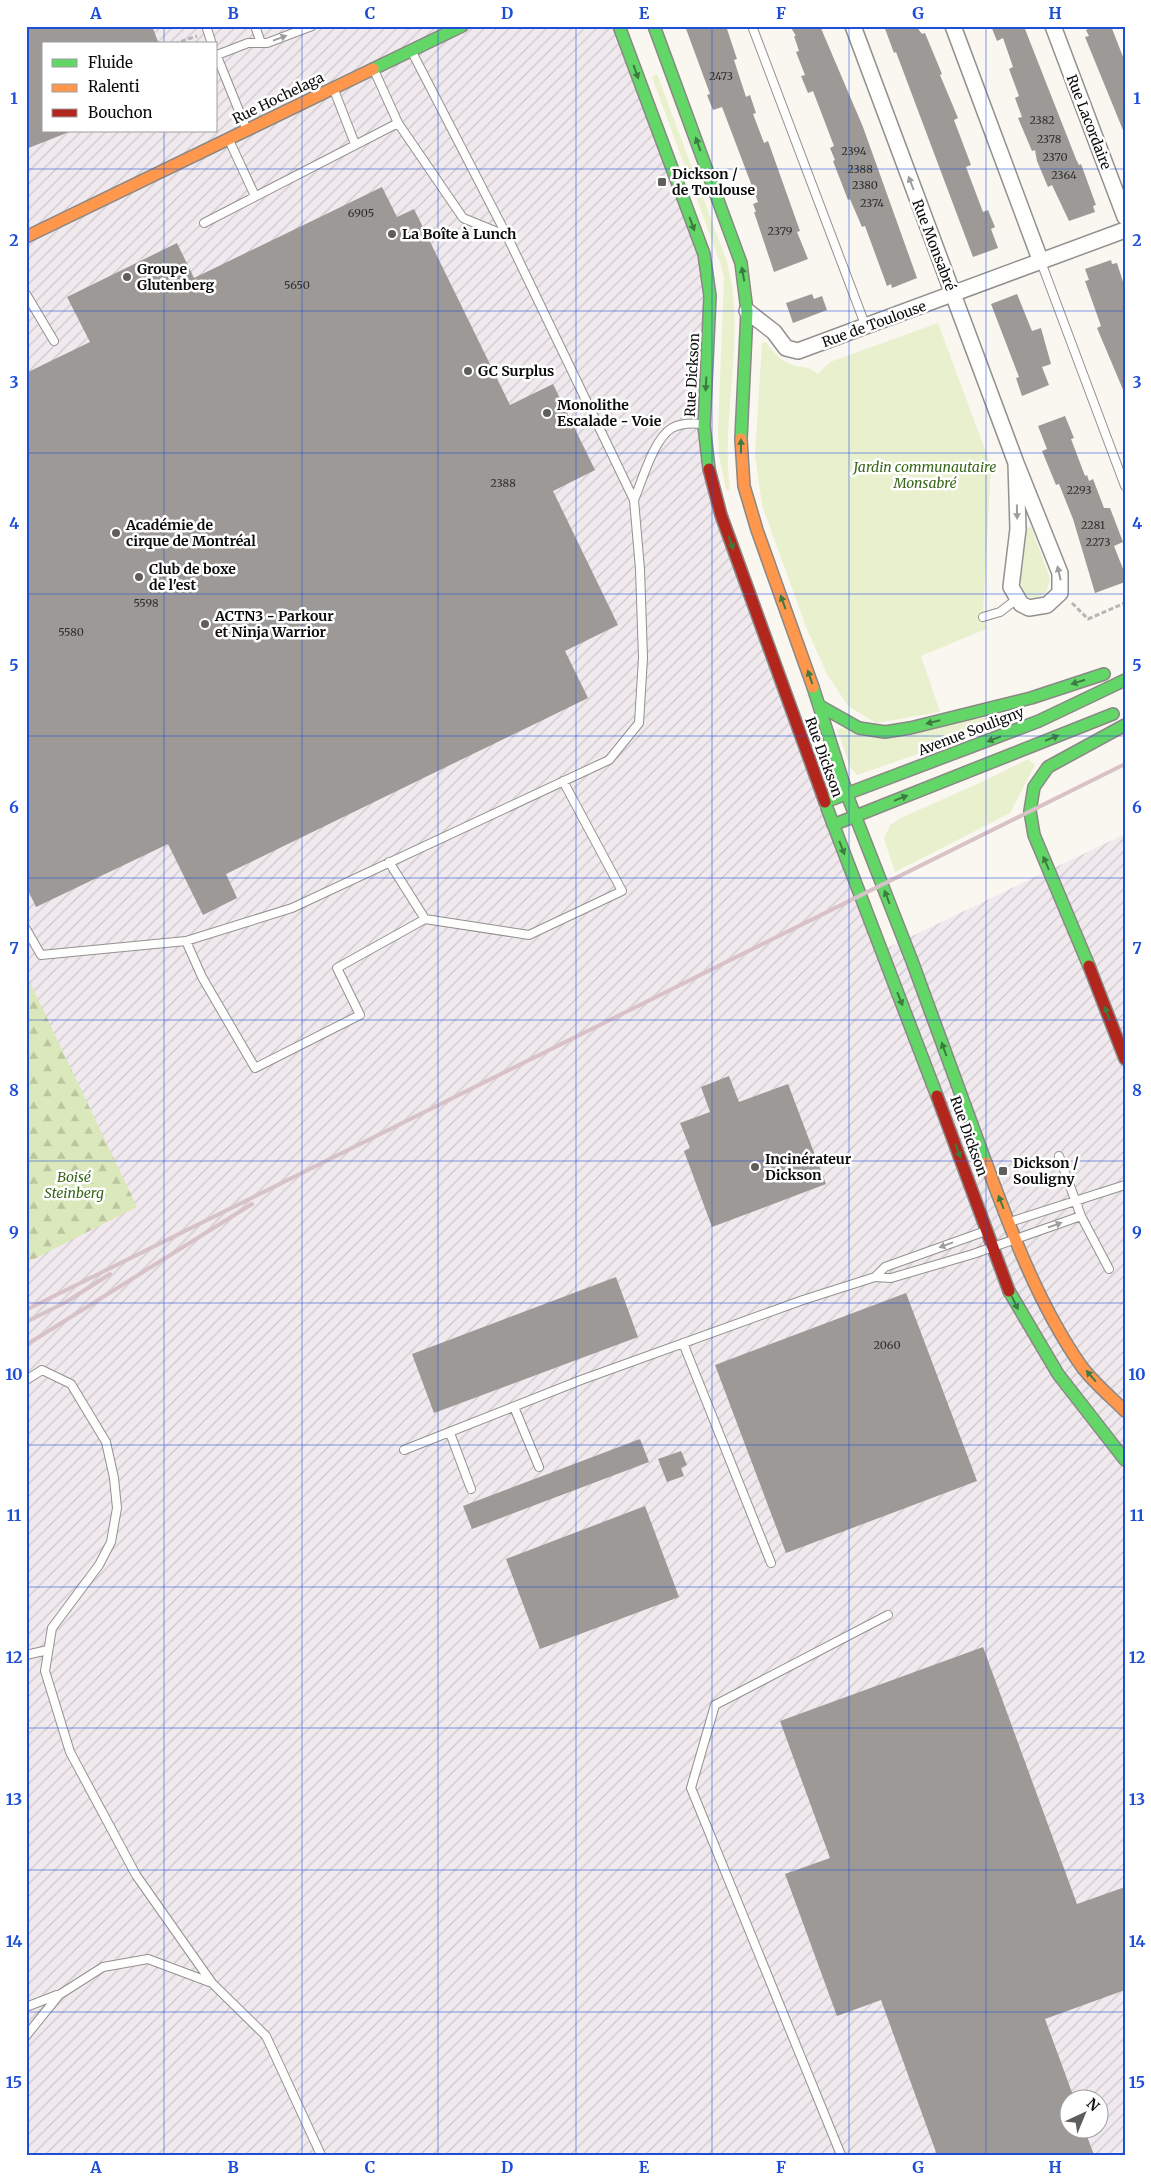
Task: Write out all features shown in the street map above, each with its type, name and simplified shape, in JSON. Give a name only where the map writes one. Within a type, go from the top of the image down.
[{"type":"main road","name":"Rue Hochelaga","points":[[26,237],[462,26]]},
{"type":"main road","name":"Rue Dickson","points":[[619,26],[704,254],[710,278],[704,424],[708,473],[721,515],[833,825],[880,951],[998,1226],[1017,1238],[1048,1310],[1071,1351],[1096,1383],[1125,1411]]},
{"type":"main road","name":"Rue Dickson","points":[[654,26],[738,252],[743,276],[746,311],[741,446],[744,486],[757,530],[820,706],[847,794],[998,1226],[993,1247],[1013,1298],[1058,1374],[1125,1460]]},
{"type":"main road","points":[[820,706],[859,728],[875,732],[890,731],[1031,698],[1125,668]]},
{"type":"main road","name":"Avenue Souligny","points":[[825,802],[1039,721],[1125,680]]},
{"type":"main road","points":[[833,825],[1125,709]]},
{"type":"main road","points":[[1125,725],[1064,756],[1048,767],[1034,787],[1030,811],[1034,835],[1080,944],[1125,1059]]},
{"type":"main road","points":[[1044,1353],[1102,1410]]},
{"type":"street","name":"Rue Monsabré","points":[[852,26],[1016,463],[1060,573],[1060,593]]},
{"type":"street","points":[[953,26],[1041,262]]},
{"type":"street","name":"Rue Lacordaire","points":[[1053,26],[1125,217]]},
{"type":"street","name":"Rue de Toulouse","points":[[746,311],[774,332],[780,342],[791,351],[806,349],[1125,230]]},
{"type":"street","name":"Rue Monsabré","points":[[1016,463],[1018,529],[1010,579],[1011,587],[1017,599]]},
{"type":"street","points":[[1017,599],[1021,604],[1029,608],[1038,608],[1047,606],[1060,593]]},
{"type":"lane","points":[[206,26],[211,42]]},
{"type":"lane","points":[[255,26],[261,43]]},
{"type":"lane","points":[[752,26],[866,327]]},
{"type":"lane","points":[[218,54],[248,43],[261,43],[307,27]]},
{"type":"lane","points":[[26,929],[41,955],[186,941],[292,908],[609,760],[639,723],[643,658],[640,569],[634,500],[507,236],[411,50]]},
{"type":"lane","points":[[218,57],[247,130]]},
{"type":"lane","points":[[373,68],[398,122],[463,218],[507,236]]},
{"type":"lane","points":[[333,88],[355,144]]},
{"type":"lane","points":[[204,223],[398,122]]},
{"type":"lane","points":[[228,138],[255,196]]},
{"type":"lane","points":[[1041,262],[1125,486]]},
{"type":"lane","points":[[26,294],[54,341]]},
{"type":"lane","points":[[634,500],[661,437],[672,428],[688,423],[704,424]]},
{"type":"lane","points":[[984,617],[1000,612],[1017,599]]},
{"type":"lane","points":[[186,941],[202,977],[255,1068],[360,1014],[338,968],[425,919],[530,935],[622,891],[563,781]]},
{"type":"lane","points":[[389,862],[425,919]]},
{"type":"lane","points":[[1059,1156],[1081,1216],[1109,1269]]},
{"type":"lane","points":[[875,1277],[885,1267],[1074,1200],[1125,1185]]},
{"type":"lane","points":[[404,1450],[683,1343],[803,1300],[875,1277],[890,1278],[993,1247],[1081,1216]]},
{"type":"lane","points":[[683,1343],[771,1563]]},
{"type":"lane","points":[[26,1380],[42,1370],[71,1384],[106,1442],[114,1478],[117,1508],[111,1542],[99,1565],[52,1628],[48,1650],[45,1671],[70,1752],[136,1875],[212,1982],[266,2036],[321,2155]]},
{"type":"lane","points":[[514,1407],[539,1467]]},
{"type":"lane","points":[[450,1433],[471,1489]]},
{"type":"lane","points":[[841,2155],[691,1788],[715,1706],[888,1616]]},
{"type":"lane","points":[[26,1655],[48,1650]]},
{"type":"lane","points":[[26,2007],[58,1995],[103,1967],[148,1959],[212,1982]]},
{"type":"lane","points":[[26,2036],[58,1995]]},
{"type":"path","points":[[180,42],[186,40]]},
{"type":"path","points":[[1060,593],[1080,608],[1088,619],[1125,602]]},
{"type":"shaded area","points":[[26,26],[619,26],[704,254],[706,457],[881,951],[1125,834],[1125,2155],[26,2155]]},
{"type":"green space","points":[[657,74],[727,262],[732,290],[734,347],[728,432],[730,489],[726,490],[719,456],[718,432],[724,277],[652,77]]},
{"type":"green space","name":"Jardin communautaire Monsabré","points":[[938,323],[991,466],[983,615],[986,629],[921,656],[940,712],[876,723],[848,706],[827,674],[806,627],[762,505],[755,455],[762,343],[766,342],[781,359],[793,365],[809,368],[818,374],[830,362]]},
{"type":"green space","points":[[1031,527],[1050,579],[1046,593],[1034,599],[1024,594],[1021,580],[1026,528]]},
{"type":"green space","points":[[999,717],[1002,725],[857,775],[850,767],[837,729]]},
{"type":"green space","points":[[1028,759],[1035,765],[1010,813],[895,872],[884,839],[890,825],[903,817]]},
{"type":"green space","name":"Boisé Steinberg","points":[[26,974],[137,1207],[26,1263]]},
{"type":"building","points":[[26,26],[152,26],[158,42],[42,42],[42,132],[69,132],[26,149]]},
{"type":"building","points":[[685,26],[726,26],[737,59],[734,60],[746,97],[750,95],[756,113],[753,114],[764,143],[768,141],[800,231],[797,232],[808,259],[774,272],[754,212],[756,212],[753,204],[758,202],[722,107],[713,110],[707,95],[710,94]]},
{"type":"building","points":[[790,26],[820,26],[863,127],[917,278],[892,288],[891,284],[887,286],[865,226],[862,227],[850,199],[848,200],[833,161],[835,160],[830,148],[834,146],[813,91],[808,93],[801,76],[805,75],[796,52],[799,51],[794,36],[796,36]]},
{"type":"building","points":[[884,26],[916,26],[922,34],[925,33],[958,118],[954,120],[971,165],[966,167],[983,212],[988,210],[995,227],[991,229],[998,248],[973,257],[896,52],[894,53]]},
{"type":"building","points":[[991,26],[1032,26],[1025,29],[1076,159],[1079,165],[1081,164],[1096,205],[1093,206],[1095,212],[1069,221],[1052,185],[1048,187],[1037,161],[1035,150],[1032,151],[1018,118],[1022,117],[1015,98],[1019,96],[1009,69],[1013,67],[1003,38],[997,41]]},
{"type":"building","points":[[1095,26],[1111,26],[1125,62],[1125,135],[1085,37],[1089,36],[1086,30]]},
{"type":"building","points":[[382,187],[397,217],[414,209],[510,405],[553,384],[595,470],[553,491],[618,625],[565,651],[588,698],[226,874],[237,898],[203,915],[168,844],[36,907],[26,886],[26,373],[90,342],[67,297],[177,243],[194,278]]},
{"type":"building","points":[[1111,260],[1112,264],[1117,263],[1125,288],[1124,392],[1097,328],[1101,326],[1085,281],[1089,280],[1085,269]]},
{"type":"building","points":[[812,294],[814,299],[822,296],[827,310],[793,323],[786,303]]},
{"type":"building","points":[[1017,294],[1032,331],[1041,328],[1051,364],[1042,367],[1049,385],[1022,396],[1016,378],[1019,377],[991,304]]},
{"type":"building","points":[[1065,416],[1074,438],[1071,439],[1085,476],[1087,475],[1089,481],[1093,479],[1104,508],[1110,508],[1123,542],[1114,546],[1125,574],[1125,582],[1095,593],[1073,519],[1059,484],[1056,485],[1042,451],[1047,449],[1038,426]]},
{"type":"building","name":"Incinérateur Dickson","points":[[729,1076],[739,1102],[788,1084],[826,1184],[712,1227],[684,1151],[690,1148],[680,1123],[710,1112],[701,1087]]},
{"type":"building","points":[[616,1277],[638,1337],[434,1413],[412,1354]]},
{"type":"building","points":[[906,1293],[977,1481],[786,1553],[715,1365]]},
{"type":"building","points":[[640,1439],[649,1462],[472,1529],[463,1506]]},
{"type":"building","points":[[681,1451],[687,1465],[681,1468],[684,1476],[667,1482],[658,1459]]},
{"type":"building","points":[[645,1506],[679,1597],[540,1649],[506,1559]]},
{"type":"building","points":[[983,1647],[1077,1904],[1125,1887],[1125,1990],[1045,2019],[1070,2088],[1058,2088],[1058,2138],[1088,2138],[1094,2155],[937,2155],[881,2000],[837,2016],[785,1874],[830,1858],[780,1721]]},
{"type":"railway","points":[[26,1310],[1125,764]]},
{"type":"railway","points":[[26,1345],[252,1204]]},
{"type":"railway","points":[[26,1322],[66,1302],[110,1274]]},
{"type":"traffic: fast","points":[[373,69],[462,26]]},
{"type":"traffic: fast","points":[[619,26],[704,254],[710,296],[704,426],[709,469]]},
{"type":"traffic: fast","points":[[654,26],[741,263],[747,311],[741,439]]},
{"type":"traffic: fast","points":[[820,706],[859,728],[885,732],[910,728],[1031,698],[1104,674]]},
{"type":"traffic: fast","points":[[825,802],[1039,721],[1125,680]]},
{"type":"traffic: fast","points":[[813,687],[847,794]]},
{"type":"traffic: fast","points":[[833,825],[1113,714]]},
{"type":"traffic: fast","points":[[1089,966],[1034,835],[1030,811],[1034,787],[1048,767],[1125,725]]},
{"type":"traffic: fast","points":[[849,800],[912,961],[986,1163]]},
{"type":"traffic: fast","points":[[827,808],[937,1096]]},
{"type":"traffic: fast","points":[[1009,1291],[1058,1374],[1125,1460]]},
{"type":"traffic: slow","points":[[26,237],[373,69]]},
{"type":"traffic: slow","points":[[741,439],[744,486],[757,530],[813,687]]},
{"type":"traffic: slow","points":[[986,1163],[1016,1242],[1053,1320],[1082,1367],[1125,1411]]},
{"type":"traffic: jam","points":[[709,469],[721,515],[825,802]]},
{"type":"traffic: jam","points":[[1089,966],[1125,1059]]},
{"type":"traffic: jam","points":[[937,1096],[1009,1291]]},
{"type":"place","name":"Dickson / de Toulouse","points":[[662,182]]},
{"type":"place","name":"La Boîte à Lunch","points":[[392,234]]},
{"type":"place","name":"Groupe Glutenberg","points":[[127,277]]},
{"type":"place","name":"GC Surplus","points":[[468,371]]},
{"type":"place","name":"Monolithe Escalade - Voie","points":[[547,413]]},
{"type":"place","name":"Académie de cirque de Montréal","points":[[116,533]]},
{"type":"place","name":"Club de boxe de l'est","points":[[139,577]]},
{"type":"place","name":"ACTN3 - Parkour et Ninja Warrior","points":[[205,624]]},
{"type":"place","name":"Incinérateur Dickson","points":[[755,1167]]},
{"type":"place","name":"Dickson / Souligny","points":[[1003,1171]]}]
